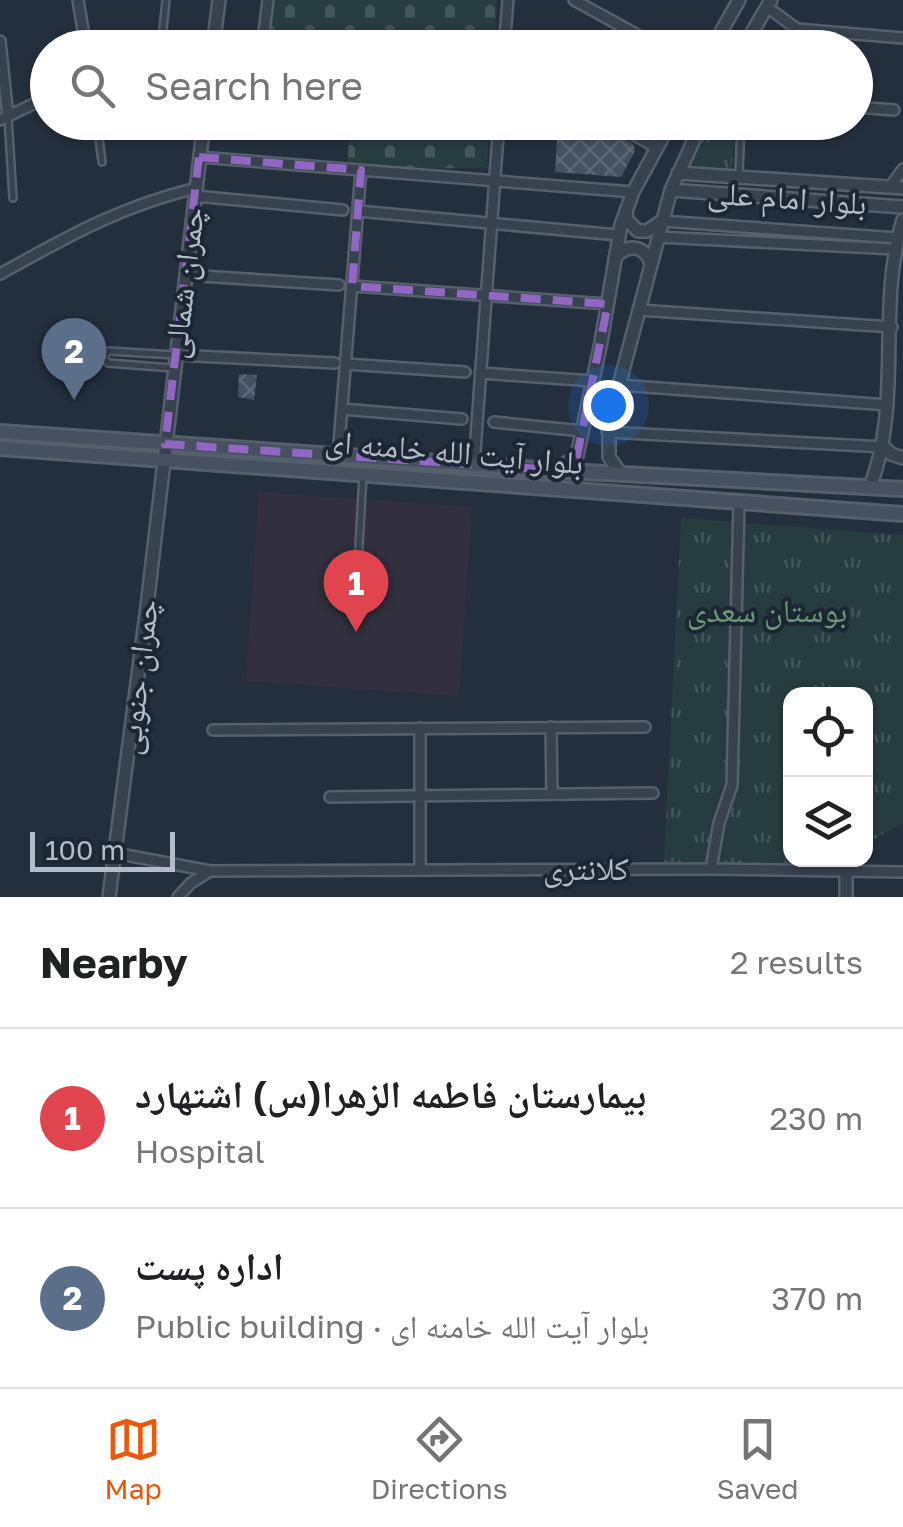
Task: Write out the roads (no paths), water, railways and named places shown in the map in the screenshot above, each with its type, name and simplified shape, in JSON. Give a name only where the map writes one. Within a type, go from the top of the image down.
[{"type":"main road","name":"بلوار آیت الله خامنه ای","points":[[0,432],[363,472],[903,514]]},
{"type":"main road","name":"بلوار آیت الله خامنه ای","points":[[0,448],[338,456],[903,489]]},
{"type":"street","points":[[78,0],[83,30]]},
{"type":"street","points":[[215,30],[218,0]]},
{"type":"street","points":[[264,30],[268,0]]},
{"type":"street","points":[[506,30],[508,0]]},
{"type":"street","points":[[574,0],[628,30]]},
{"type":"street","points":[[722,30],[739,0]]},
{"type":"street","points":[[754,30],[769,4],[797,29],[809,30]]},
{"type":"street","points":[[873,35],[903,38]]},
{"type":"street","points":[[0,41],[4,119],[30,106]]},
{"type":"street","points":[[873,108],[894,110]]},
{"type":"street","name":"چمران شمالی","points":[[164,451],[202,140]]},
{"type":"street","points":[[474,465],[497,140]]},
{"type":"street","points":[[651,140],[660,144],[672,140]]},
{"type":"street","points":[[555,470],[577,456],[618,235],[633,192],[662,140]]},
{"type":"street","points":[[679,140],[686,151]]},
{"type":"street","points":[[621,474],[609,457],[607,432],[671,190],[692,140]]},
{"type":"street","points":[[199,158],[633,192]]},
{"type":"street","points":[[896,188],[903,169]]},
{"type":"street","points":[[338,456],[340,363],[352,286],[361,170]]},
{"type":"street","name":"بلوار امام علی","points":[[678,172],[896,188]]},
{"type":"street","name":"بلوار امام علی","points":[[671,190],[903,206]]},
{"type":"street","points":[[0,274],[104,217],[148,200],[195,192],[343,210]]},
{"type":"street","points":[[626,210],[627,220],[638,231],[662,222],[896,244]]},
{"type":"street","points":[[358,211],[618,235]]},
{"type":"street","points":[[870,488],[884,446],[896,244],[903,220]]},
{"type":"street","points":[[658,237],[896,244]]},
{"type":"street","points":[[615,258],[635,247],[651,263]]},
{"type":"street","points":[[185,274],[339,286]]},
{"type":"street","points":[[352,286],[608,304]]},
{"type":"street","points":[[639,310],[892,327]]},
{"type":"street","points":[[175,361],[340,363],[465,372]]},
{"type":"street","points":[[480,373],[593,381]]},
{"type":"street","points":[[619,385],[888,404]]},
{"type":"street","points":[[342,408],[462,420]]},
{"type":"street","points":[[494,422],[584,431],[884,446],[891,454],[903,458]]},
{"type":"street","name":"چمران جنوبی","points":[[108,897],[164,451]]},
{"type":"street","points":[[712,869],[719,824],[732,785],[739,502]]},
{"type":"street","points":[[551,727],[552,794]]},
{"type":"street","points":[[213,730],[645,727]]},
{"type":"street","points":[[420,728],[420,870]]},
{"type":"street","points":[[330,796],[654,793]]},
{"type":"street","name":"کلانتری","points":[[115,854],[210,872],[903,872]]},
{"type":"street","points":[[178,897],[191,883],[210,872]]},
{"type":"street","points":[[846,872],[846,897]]},
{"type":"lane","points":[[163,30],[166,0]]},
{"type":"lane","points":[[4,119],[13,198]]},
{"type":"lane","points":[[99,140],[102,162]]},
{"type":"lane","points":[[738,177],[740,140]]},
{"type":"lane","points":[[108,351],[175,361],[108,363],[103,357],[108,351]]},
{"type":"lane","points":[[356,617],[363,472]]},
{"type":"lane","points":[[846,897],[860,897]]},
{"type":"place","name":"اداره پست","points":[[74,400]]},
{"type":"place","name":"بیمارستان فاطمه الزهرا(س) اشتهارد","points":[[356,632]]},
{"type":"park label","name":"بوستان سعدی","points":[[767,611]]}]
